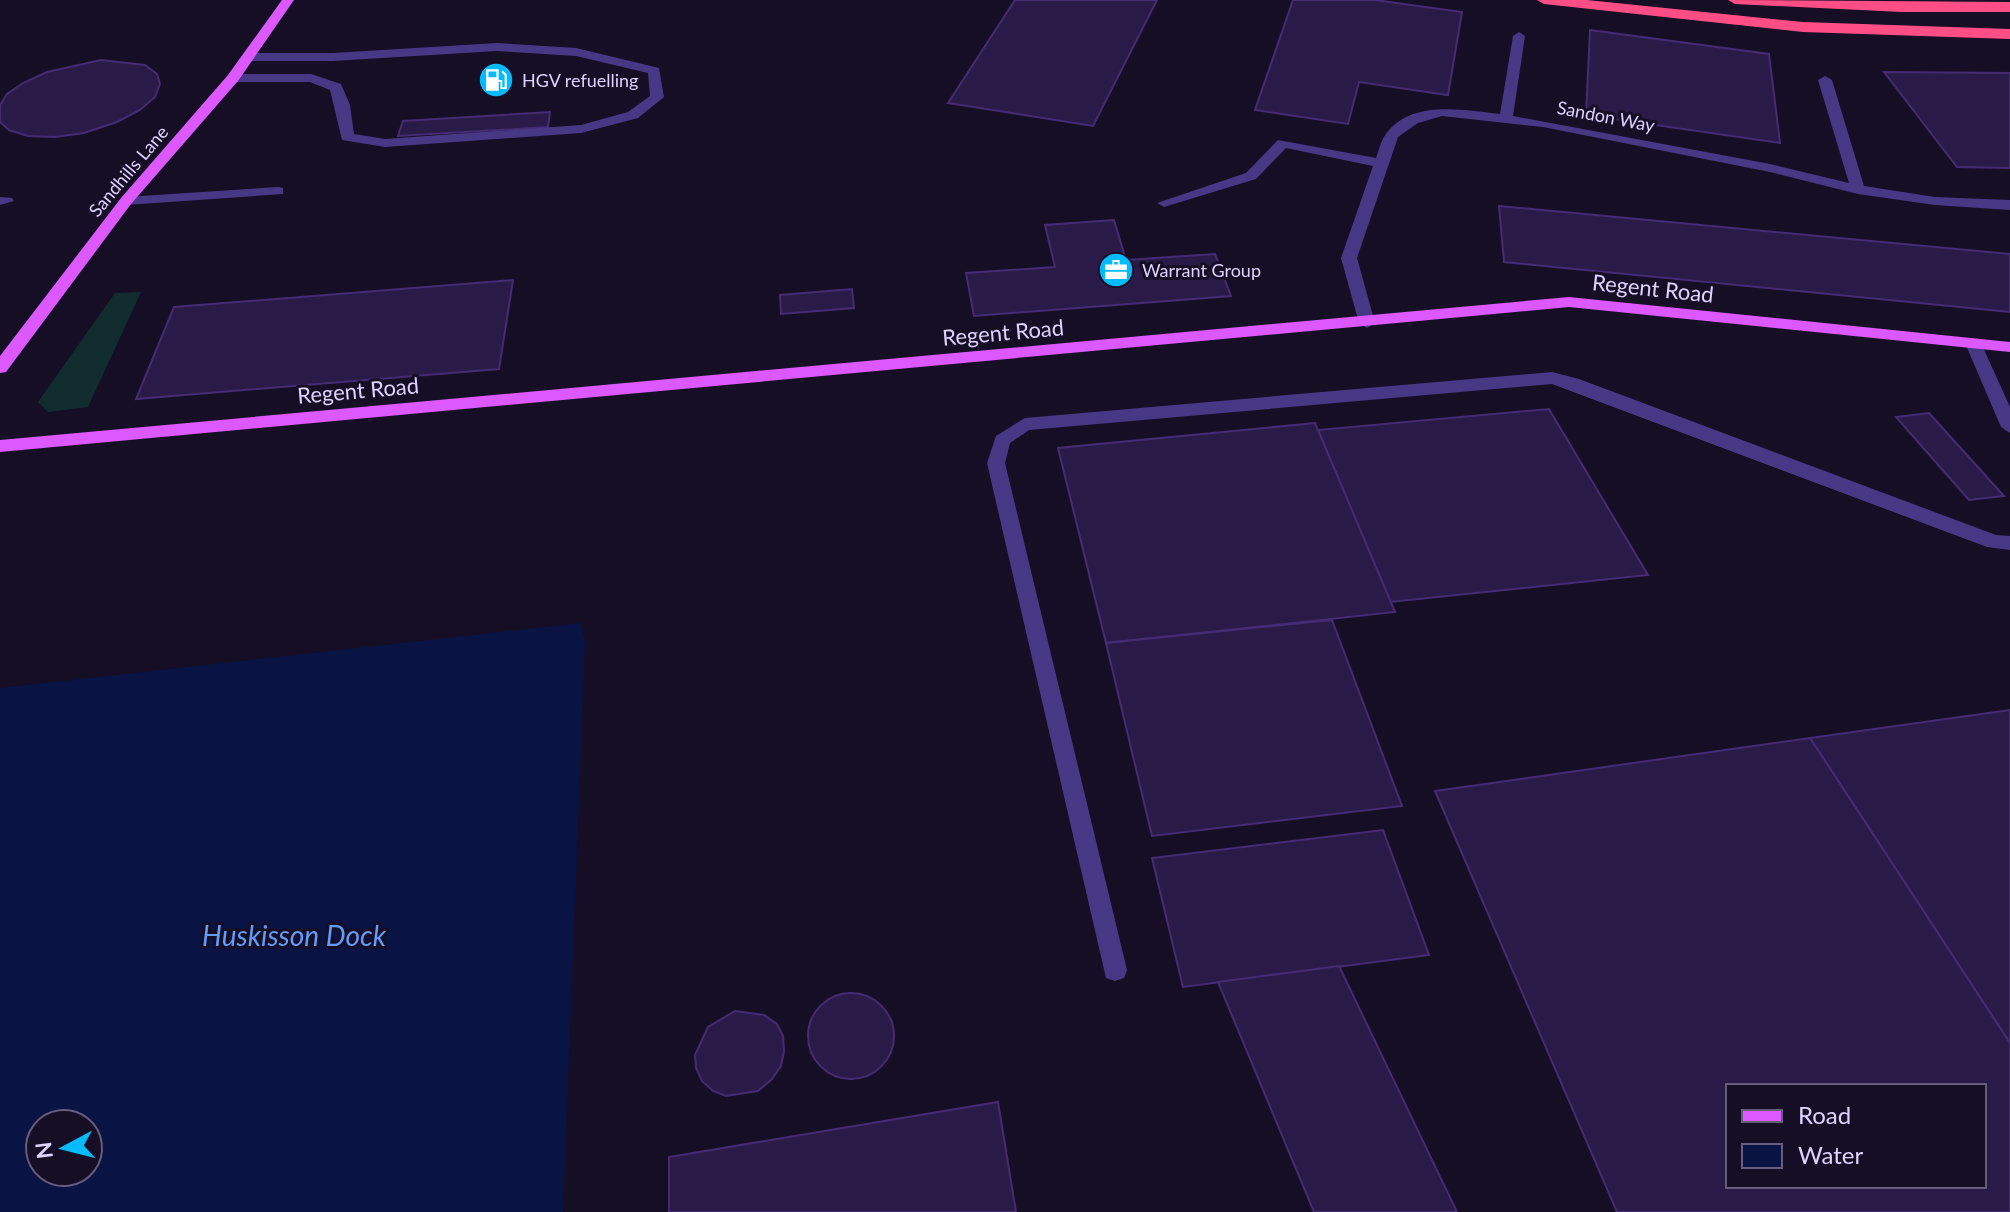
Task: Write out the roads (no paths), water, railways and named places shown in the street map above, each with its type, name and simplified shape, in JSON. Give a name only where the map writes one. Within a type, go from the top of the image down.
[{"type":"highway","points":[[1544,0],[1803,27],[2010,34]]},
{"type":"highway","points":[[1735,0],[1902,7],[2005,6]]},
{"type":"main road","name":"Sandhills Lane","points":[[0,368],[126,201],[233,78],[288,0]]},
{"type":"main road","name":"Regent Road","points":[[0,446],[1367,323],[1569,302],[2010,347]]},
{"type":"street","points":[[1506,118],[1519,36]]},
{"type":"street","points":[[233,78],[311,78],[336,87],[343,105],[347,137],[385,143],[581,129],[633,115],[657,97],[654,71],[576,52],[497,47],[333,57],[248,57]]},
{"type":"street","points":[[1825,80],[1858,190]]},
{"type":"street","name":"Sandon Way","points":[[1367,323],[1349,258],[1381,163],[1392,135],[1413,120],[1442,112],[1506,118],[1770,168],[1858,190],[1935,201],[2010,205]]},
{"type":"street","points":[[1164,203],[1251,176],[1283,143],[1381,163]]},
{"type":"street","points":[[126,201],[278,191]]},
{"type":"street","points":[[1973,343],[2010,427]]},
{"type":"street","points":[[1115,970],[996,463],[1002,440],[1025,424],[1552,378],[1994,542],[2010,543]]},
{"type":"water","name":"Huskisson Dock","points":[[581,623],[585,642],[563,1212],[0,1212],[0,688]]},
{"type":"place","name":"HGV refuelling","points":[[496,80]]},
{"type":"place","name":"Warrant Group","points":[[1116,270]]}]
